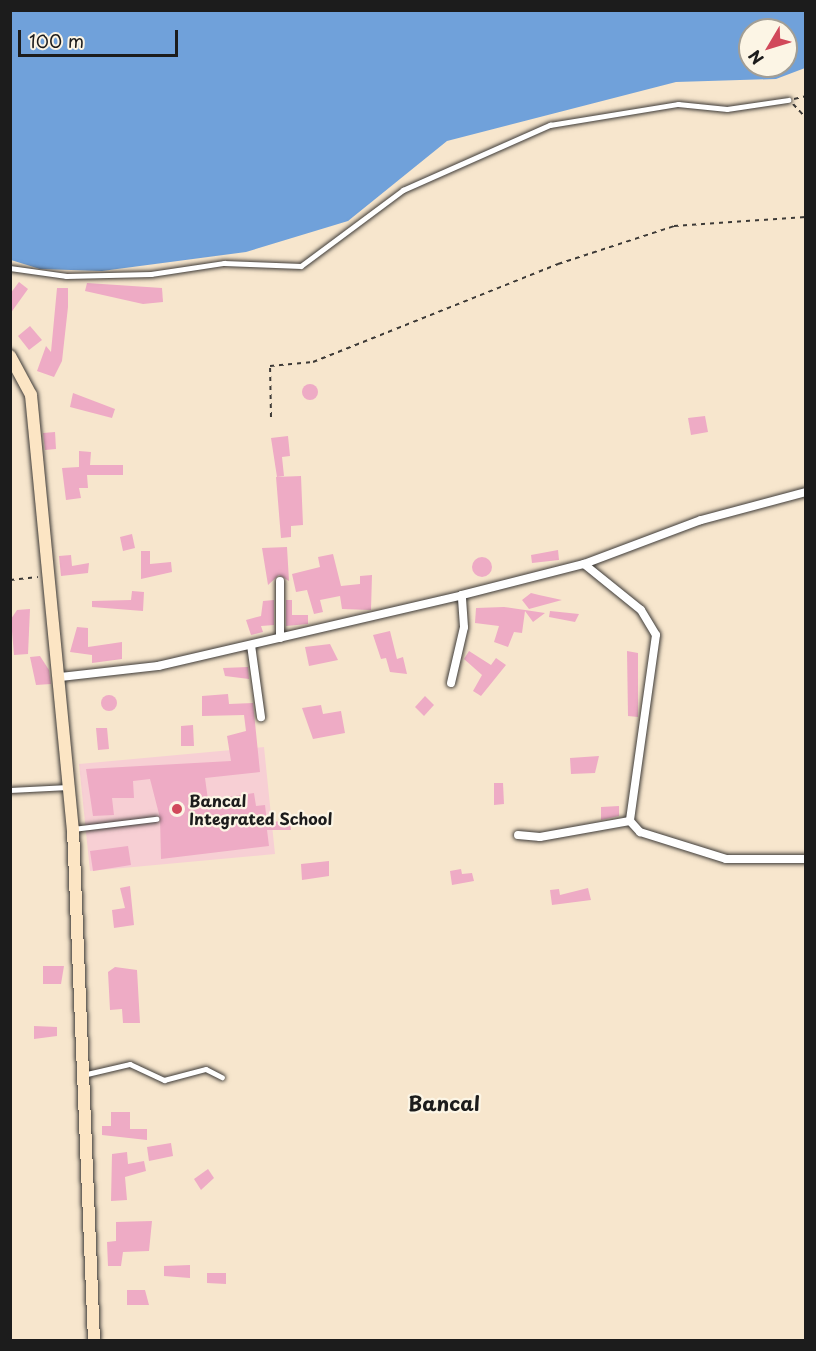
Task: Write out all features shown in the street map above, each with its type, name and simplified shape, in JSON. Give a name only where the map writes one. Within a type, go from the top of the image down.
[{"type":"main road","points":[[10,356],[31,395],[60,677],[68,787],[74,829],[87,1074],[94,1341]]},
{"type":"street","points":[[60,677],[158,666],[462,595],[584,564],[701,520],[806,492]]},
{"type":"street","points":[[584,564],[641,610],[656,635],[630,821]]},
{"type":"street","points":[[280,581],[280,638]]},
{"type":"street","points":[[451,683],[464,627],[462,595]]},
{"type":"street","points":[[251,645],[261,717]]},
{"type":"street","points":[[518,835],[540,837],[630,821]]},
{"type":"street","points":[[630,821],[640,832],[726,859],[806,859]]},
{"type":"lane","points":[[10,268],[66,276],[151,274],[224,263],[301,266],[403,190],[550,125],[678,104],[728,109],[788,100]]},
{"type":"lane","points":[[10,790],[68,787]]},
{"type":"lane","points":[[74,829],[156,819]]},
{"type":"lane","points":[[87,1074],[130,1064],[164,1080],[206,1069],[222,1077]]},
{"type":"path","points":[[788,100],[806,96]]},
{"type":"path","points":[[788,100],[806,118]]},
{"type":"path","points":[[271,417],[270,366],[313,362],[558,264],[674,226],[806,217]]},
{"type":"path","points":[[10,579],[50,576]]},
{"type":"shaded area","name":"Bancal Integrated School","points":[[264,747],[275,854],[90,871],[79,764]]},
{"type":"water","points":[[10,11],[805,11],[805,68],[798,71],[798,18],[738,18],[738,78],[779,78],[776,79],[676,82],[447,141],[348,221],[246,252],[102,271],[40,269],[11,260]]},
{"type":"building","points":[[19,282],[28,289],[10,314],[10,294]]},
{"type":"building","points":[[87,283],[162,288],[163,302],[143,304],[85,291]]},
{"type":"building","points":[[57,288],[68,288],[68,307],[62,361],[54,377],[37,371],[46,346],[51,352]]},
{"type":"building","points":[[30,326],[42,340],[29,350],[18,336]]},
{"type":"building","points":[[307,384],[313,384],[318,392],[316,398],[307,400],[302,395],[302,389]]},
{"type":"building","points":[[73,393],[115,409],[112,418],[70,407]]},
{"type":"building","points":[[705,416],[708,432],[691,435],[688,418]]},
{"type":"building","points":[[55,432],[56,449],[45,450],[43,433]]},
{"type":"building","points":[[288,436],[290,456],[282,457],[284,476],[277,477],[271,438]]},
{"type":"building","points":[[79,451],[91,452],[90,465],[123,465],[123,475],[87,475],[88,488],[79,488],[81,498],[66,500],[62,468],[79,467]]},
{"type":"building","points":[[301,476],[303,525],[291,526],[291,537],[281,538],[276,477]]},
{"type":"building","points":[[132,534],[135,548],[123,551],[120,537]]},
{"type":"building","points":[[287,547],[289,581],[279,575],[268,585],[262,548]]},
{"type":"building","points":[[558,550],[559,560],[532,563],[531,555]]},
{"type":"building","points":[[141,551],[150,551],[150,564],[171,562],[172,572],[141,579]]},
{"type":"building","points":[[333,554],[341,586],[360,584],[360,576],[372,575],[371,610],[342,609],[340,596],[320,600],[323,612],[314,614],[307,590],[296,592],[292,574],[320,567],[318,557]]},
{"type":"building","points":[[71,555],[72,566],[89,563],[88,573],[61,576],[59,556]]},
{"type":"building","points":[[478,557],[486,557],[492,563],[492,571],[486,577],[478,577],[472,571],[472,563]]},
{"type":"building","points":[[132,591],[144,592],[143,611],[92,607],[92,601],[131,600]]},
{"type":"building","points":[[531,593],[562,600],[529,609],[522,600]]},
{"type":"building","points":[[274,600],[274,625],[261,626],[263,632],[251,635],[246,620],[261,616],[263,601]]},
{"type":"building","points":[[286,600],[292,600],[292,615],[308,615],[308,624],[286,626]]},
{"type":"building","points":[[504,607],[545,613],[533,622],[525,611],[522,633],[514,632],[508,647],[494,642],[499,626],[475,623],[476,608]]},
{"type":"building","points":[[30,609],[28,654],[14,655],[11,619],[17,610]]},
{"type":"building","points":[[550,611],[579,614],[575,622],[549,617]]},
{"type":"building","points":[[77,627],[88,628],[88,647],[122,642],[122,659],[92,663],[92,655],[70,652]]},
{"type":"building","points":[[390,631],[397,659],[403,657],[407,674],[390,672],[386,658],[381,659],[373,635]]},
{"type":"building","points":[[330,644],[338,660],[309,666],[305,647]]},
{"type":"building","points":[[469,651],[491,665],[496,658],[506,665],[481,696],[473,691],[482,675],[464,659]]},
{"type":"building","points":[[627,651],[638,653],[638,717],[628,716]]},
{"type":"building","points":[[40,656],[49,670],[51,684],[36,685],[30,657]]},
{"type":"building","points":[[248,667],[249,679],[225,676],[223,668]]},
{"type":"building","points":[[228,694],[229,704],[253,703],[260,772],[205,778],[208,800],[254,793],[256,806],[265,805],[267,822],[290,821],[291,830],[267,830],[269,846],[161,859],[160,818],[150,779],[133,781],[134,798],[112,798],[114,815],[93,816],[86,769],[231,761],[227,736],[246,731],[244,715],[202,716],[202,696]]},
{"type":"building","points":[[106,695],[112,695],[117,703],[115,709],[106,711],[101,706],[101,700]]},
{"type":"building","points":[[425,696],[434,705],[424,716],[415,707]]},
{"type":"building","points":[[321,705],[323,714],[341,711],[345,733],[313,739],[302,708]]},
{"type":"building","points":[[193,725],[194,746],[181,746],[181,726]]},
{"type":"building","points":[[96,728],[107,728],[109,749],[98,750]]},
{"type":"building","points":[[599,756],[595,773],[571,774],[570,758]]},
{"type":"building","points":[[494,783],[503,783],[504,804],[494,805]]},
{"type":"building","points":[[619,806],[619,816],[601,820],[601,807]]},
{"type":"building","points":[[128,846],[131,865],[93,871],[90,851]]},
{"type":"building","points":[[329,861],[329,876],[302,880],[301,864]]},
{"type":"building","points":[[461,869],[462,874],[472,873],[474,881],[452,885],[450,871]]},
{"type":"building","points":[[130,886],[134,925],[114,928],[112,910],[125,908],[120,888]]},
{"type":"building","points":[[588,888],[591,900],[552,905],[550,890],[559,889],[560,895]]},
{"type":"building","points":[[43,966],[64,966],[61,984],[43,984]]},
{"type":"building","points":[[115,967],[137,970],[140,1023],[123,1023],[122,1009],[110,1010],[108,972]]},
{"type":"building","points":[[34,1026],[57,1027],[57,1036],[34,1039]]},
{"type":"building","points":[[111,1112],[130,1112],[130,1129],[147,1129],[147,1140],[102,1135],[102,1126],[111,1126]]},
{"type":"building","points":[[171,1143],[173,1156],[149,1161],[147,1147]]},
{"type":"building","points":[[127,1152],[128,1164],[144,1161],[146,1171],[125,1177],[127,1200],[111,1201],[112,1154]]},
{"type":"building","points":[[208,1169],[214,1178],[201,1190],[194,1179]]},
{"type":"building","points":[[152,1221],[149,1251],[123,1252],[121,1266],[108,1266],[107,1242],[116,1241],[116,1222]]},
{"type":"building","points":[[190,1265],[190,1278],[164,1276],[164,1266]]},
{"type":"building","points":[[207,1273],[226,1273],[226,1284],[207,1283]]},
{"type":"building","points":[[127,1290],[145,1290],[149,1305],[127,1305]]},
{"type":"place","name":"Bancal Integrated School","points":[[177,809]]},
{"type":"district","name":"Bancal","points":[[444,1103]]}]
